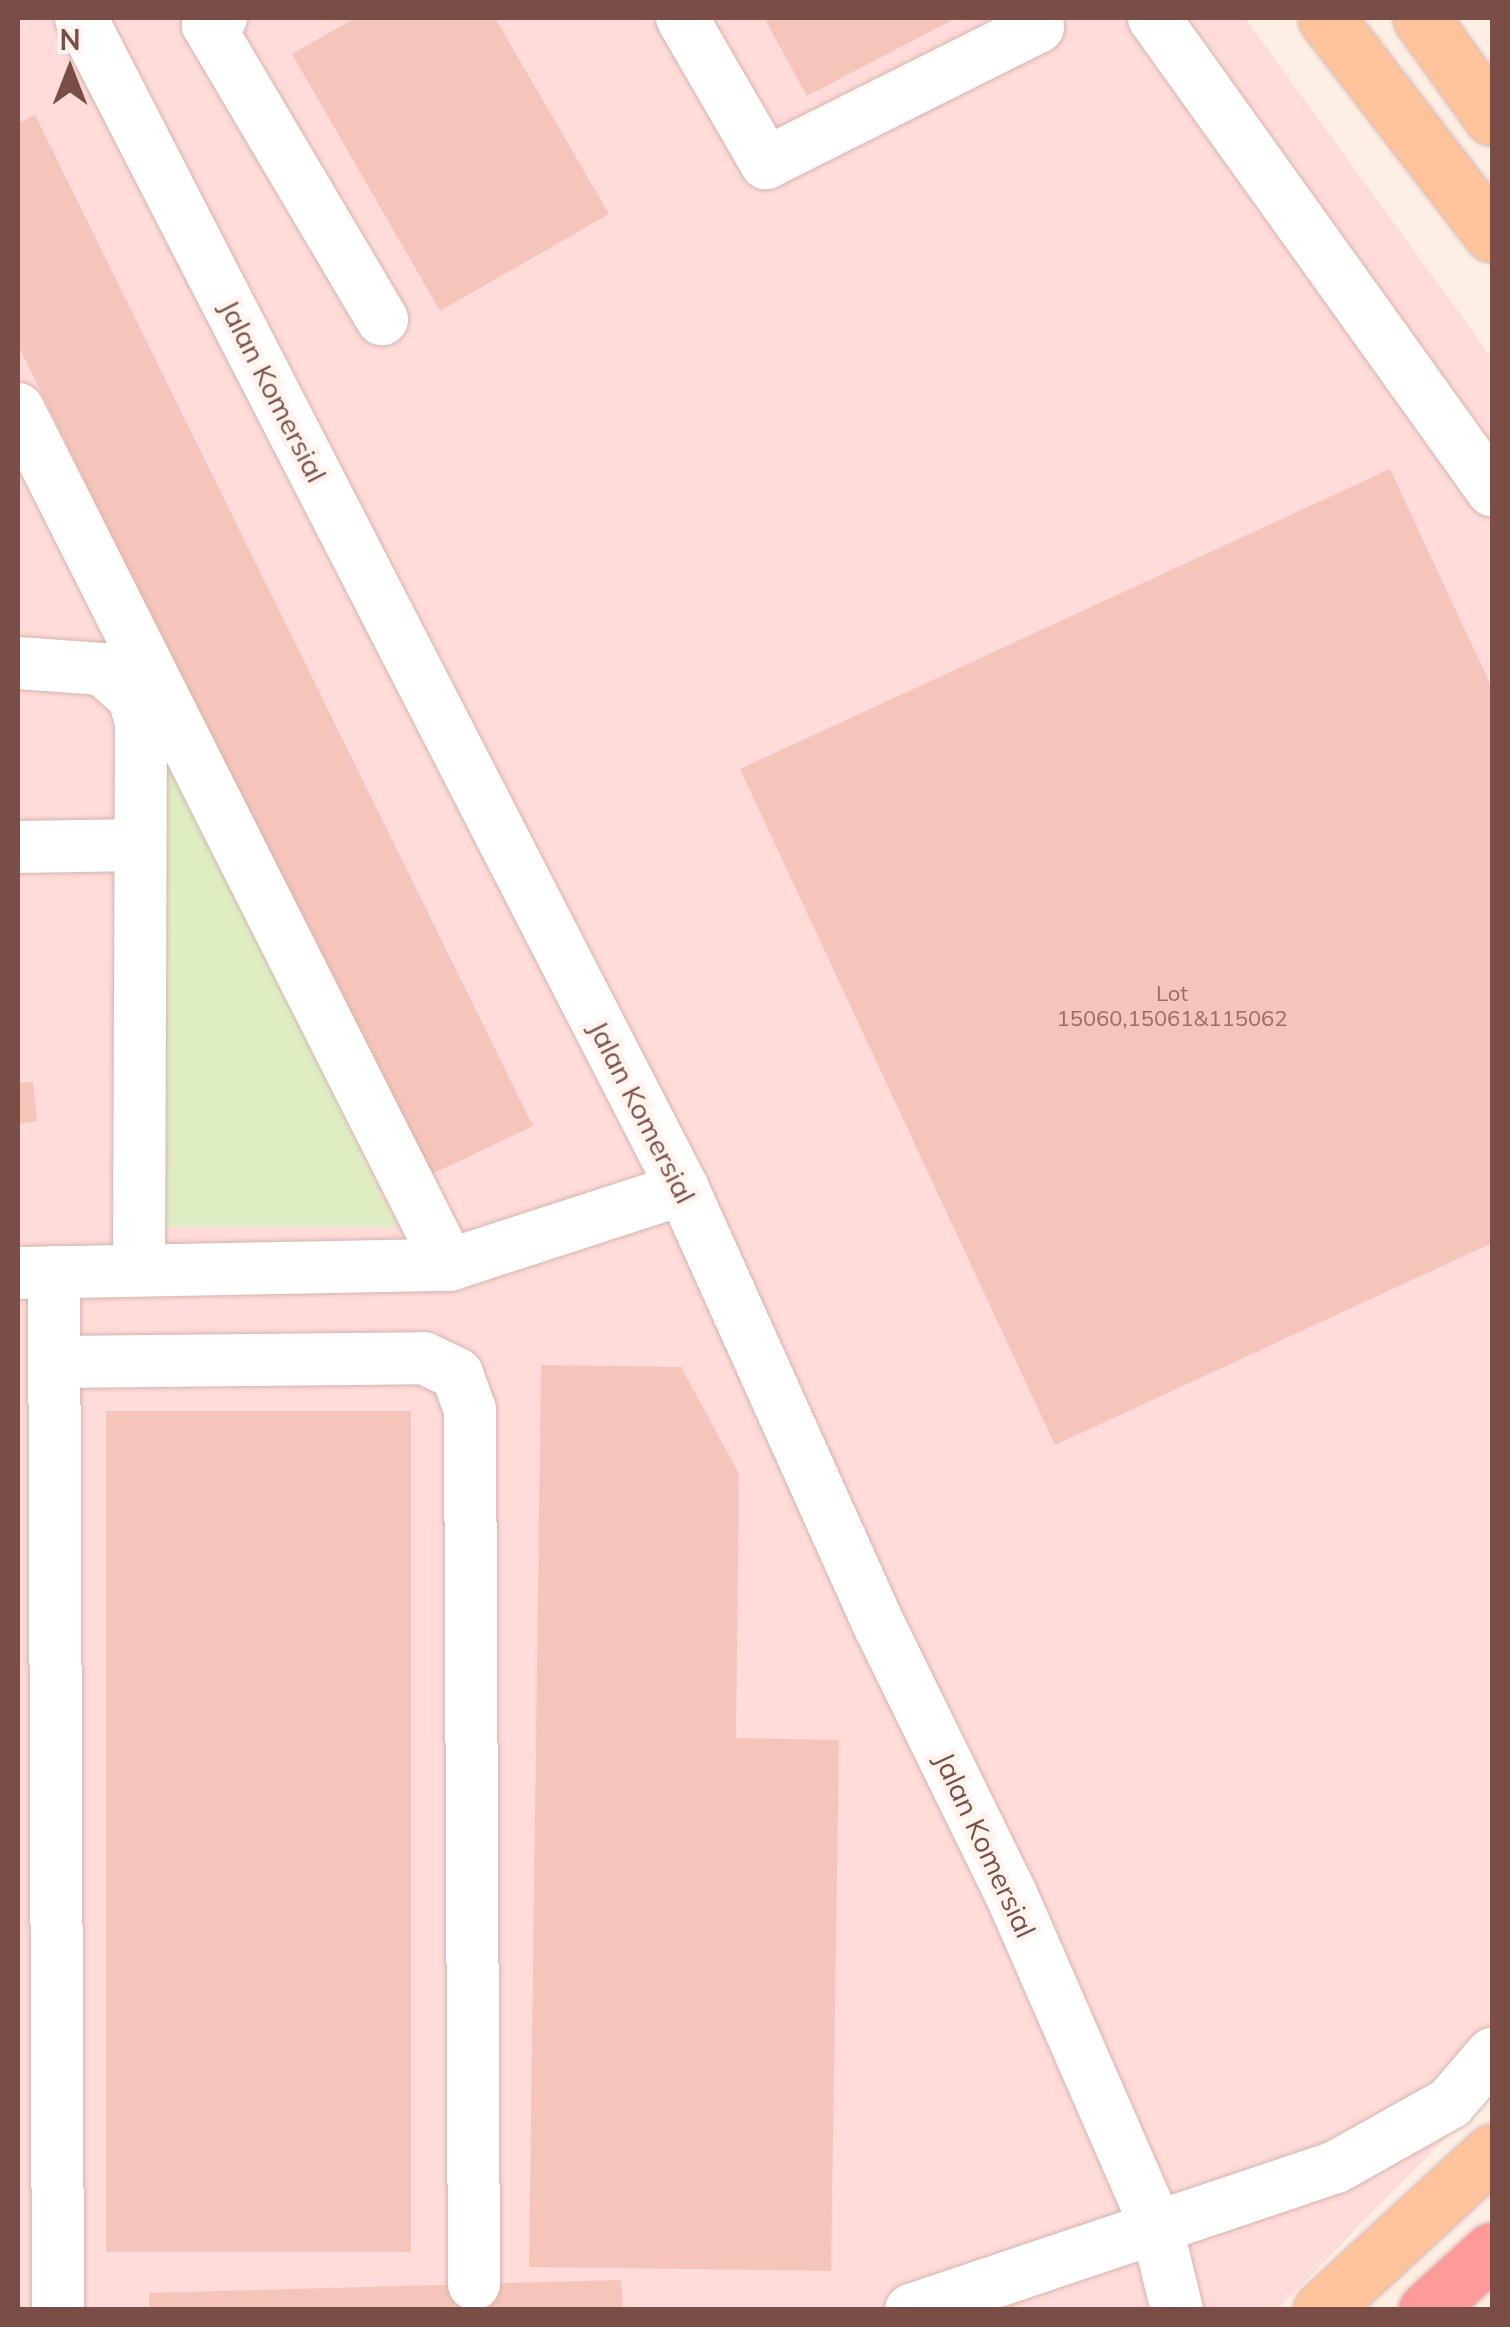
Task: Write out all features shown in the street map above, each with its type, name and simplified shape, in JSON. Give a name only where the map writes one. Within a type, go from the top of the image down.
[{"type":"highway","points":[[1426,2310],[1492,2250]]},
{"type":"main road","points":[[1326,18],[1492,234]]},
{"type":"main road","points":[[1421,18],[1492,117]]},
{"type":"main road","points":[[1321,2310],[1492,2152]]},
{"type":"street","name":"Jalan Komersial","points":[[81,18],[683,1190],[880,1627],[1011,1894],[1158,2228],[1178,2310]]},
{"type":"street","points":[[221,18],[208,24],[382,319]]},
{"type":"street","points":[[682,18],[766,163],[1038,27],[1032,18]]},
{"type":"street","points":[[1154,18],[1492,490]]},
{"type":"street","points":[[18,409],[449,1265]]},
{"type":"street","points":[[18,664],[102,669],[134,697],[141,724],[138,1270]]},
{"type":"street","points":[[18,847],[140,845]]},
{"type":"street","points":[[58,2310],[55,1362],[36,1272],[449,1265],[683,1190]]},
{"type":"street","points":[[55,1362],[424,1358],[457,1374],[470,1409],[474,2284]]},
{"type":"street","points":[[911,2310],[1336,2167],[1450,2104],[1492,2054]]},
{"type":"street","points":[[1142,2310],[1158,2228]]},
{"type":"shaded area","points":[[18,18],[1245,18],[1492,358],[1492,2090],[1278,2309],[18,2309]]},
{"type":"green space","points":[[168,753],[397,1227],[160,1227]]},
{"type":"building","points":[[355,18],[495,18],[609,214],[440,311],[292,54]]},
{"type":"building","points":[[764,18],[956,18],[807,96]]},
{"type":"building","points":[[35,115],[533,1126],[426,1177],[18,345],[18,123]]},
{"type":"building","points":[[1390,469],[1492,688],[1492,1243],[1055,1445],[740,769]]},
{"type":"building","points":[[18,1082],[33,1082],[37,1121],[18,1124]]},
{"type":"building","points":[[541,1365],[681,1367],[739,1474],[736,1738],[839,1740],[831,2271],[529,2267]]},
{"type":"building","points":[[106,1411],[411,1411],[411,2252],[106,2252]]},
{"type":"building","points":[[621,2280],[623,2310],[149,2310],[149,2293]]}]
